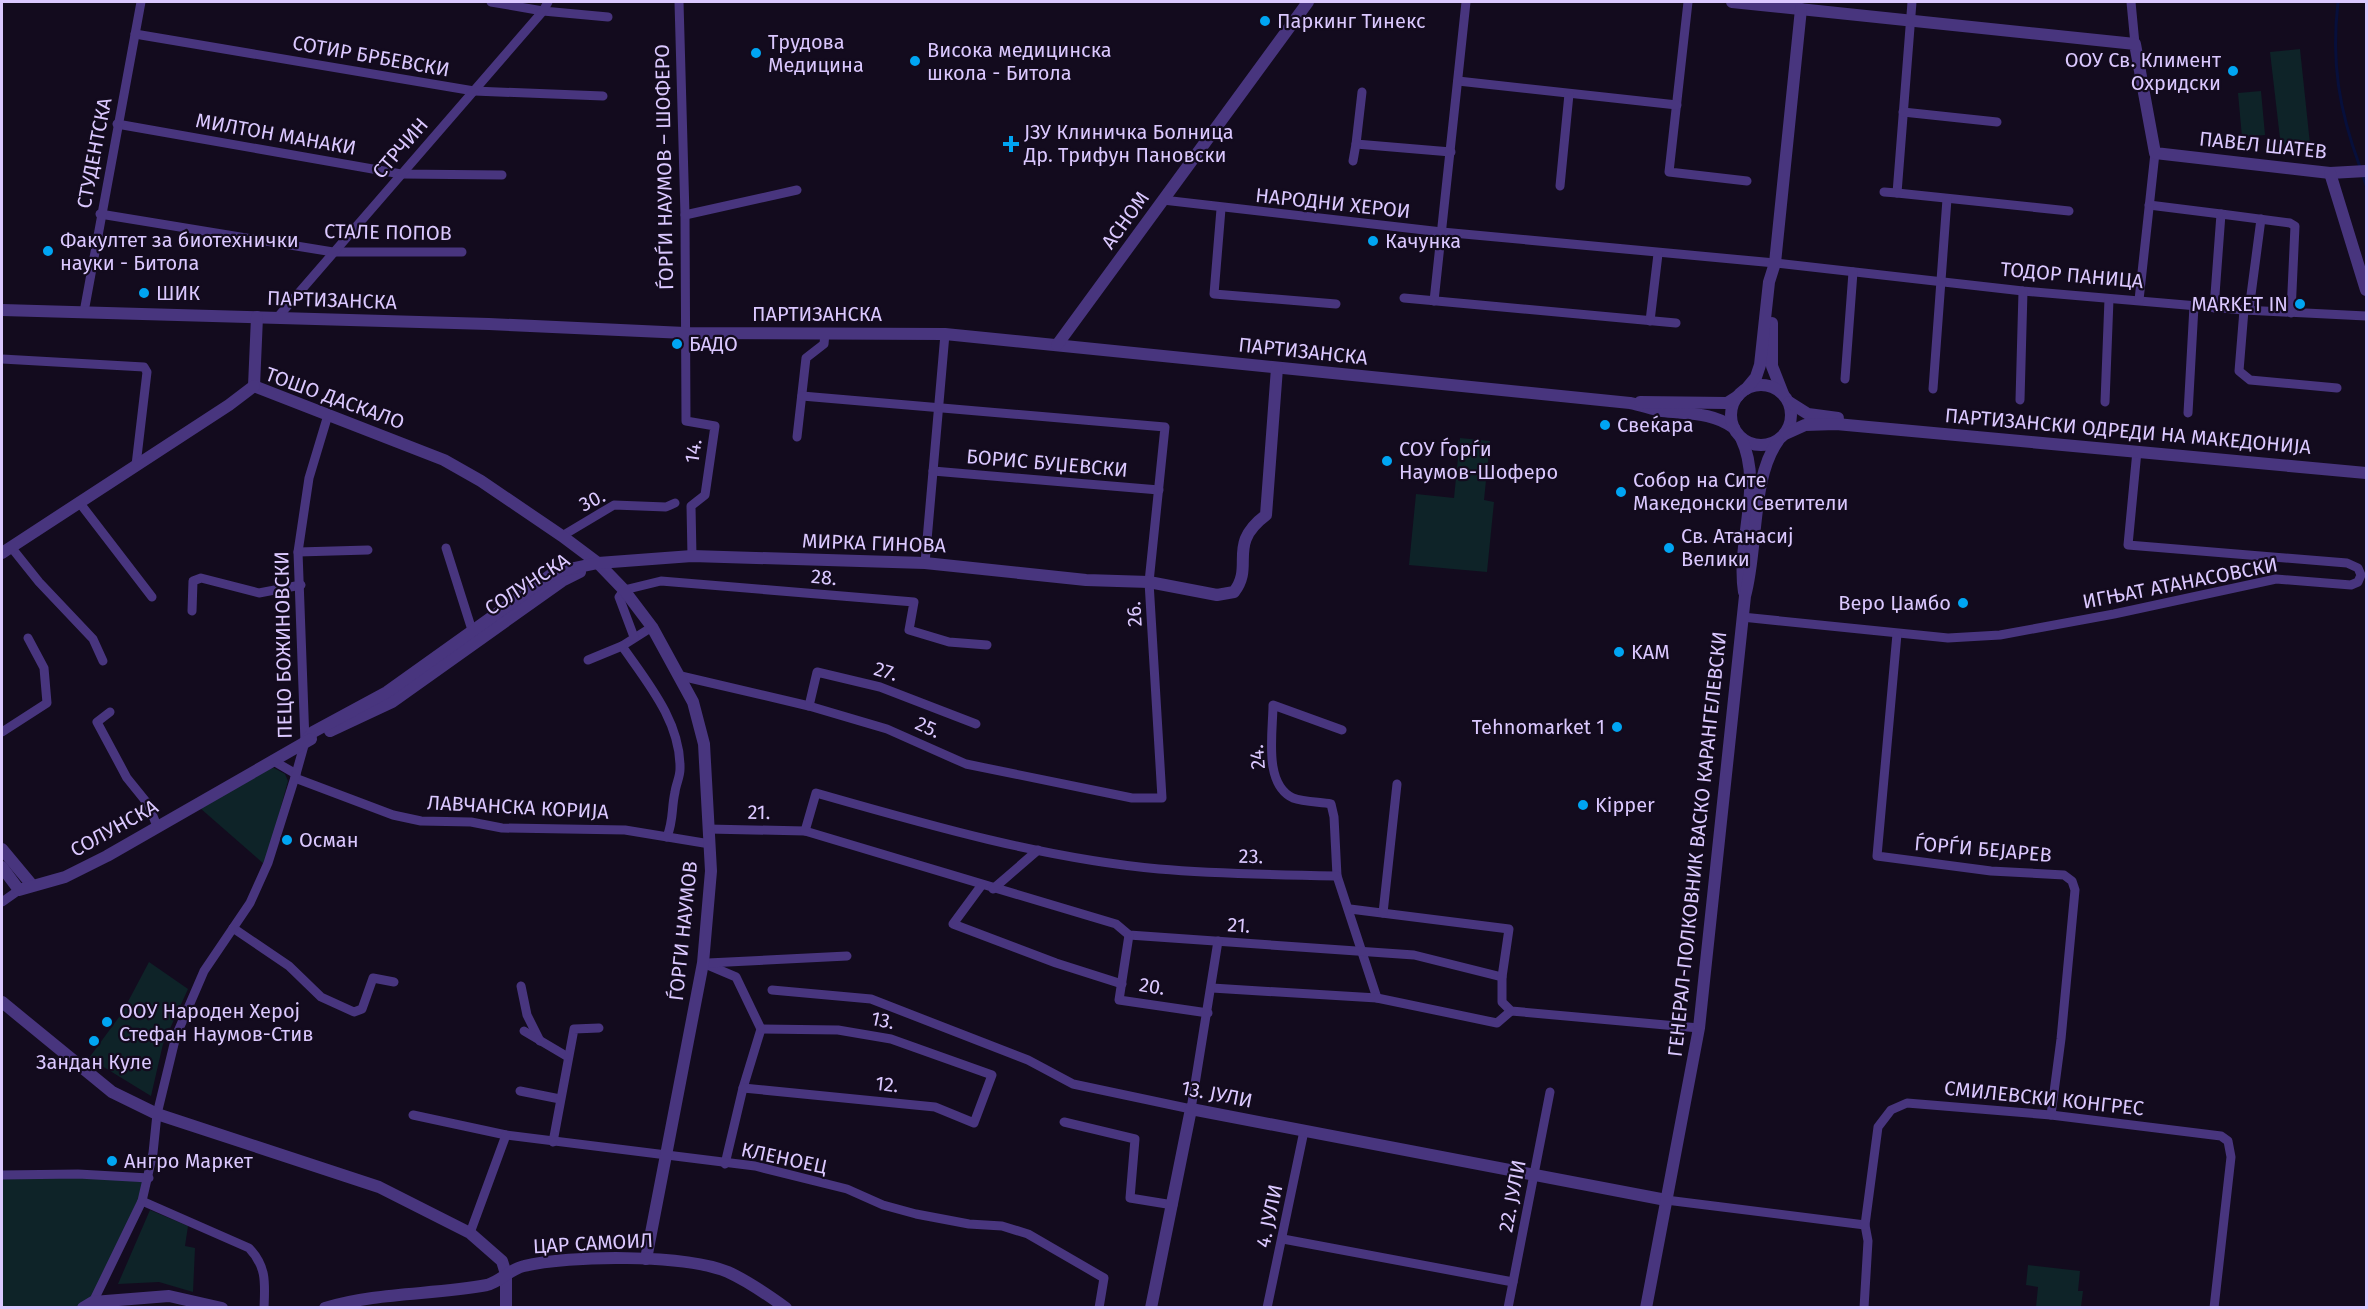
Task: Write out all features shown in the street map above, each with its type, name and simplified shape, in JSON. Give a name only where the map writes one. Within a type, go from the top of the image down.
[{"type":"street","name":"СТУДЕНТСКА","points":[[84,312],[100,214],[141,2]]},
{"type":"street","points":[[491,2],[543,11],[608,17]]},
{"type":"street","name":"СТРЧИН","points":[[277,318],[543,11],[548,2]]},
{"type":"street","name":"ЃОРЃИ НАУМОВ – ШОФЕРО","points":[[679,2],[685,215],[685,333]]},
{"type":"street","name":"АСНОМ","points":[[1057,345],[1308,2]]},
{"type":"street","points":[[1434,301],[1466,2]]},
{"type":"street","points":[[1688,2],[1669,171],[1747,182]]},
{"type":"street","points":[[1732,2],[2135,44]]},
{"type":"street","points":[[1897,193],[1912,2]]},
{"type":"street","points":[[2131,2],[2135,44],[2155,153],[2139,300]]},
{"type":"street","name":"ГЕНЕРАЛ-ПОЛКОВНИК ВАСКО КАРАНГЕЛЕВСКИ","points":[[1744,596],[1751,575],[1763,472],[1768,454],[1781,437],[1791,418],[1786,398],[1777,382],[1771,354],[1777,284],[1775,263],[1801,9]]},
{"type":"street","name":"СОТИР БРБЕВСКИ","points":[[135,34],[474,91],[603,96]]},
{"type":"street","points":[[1458,81],[1677,105]]},
{"type":"street","points":[[1353,161],[1362,92]]},
{"type":"street","points":[[1560,186],[1569,94]]},
{"type":"street","points":[[1903,112],[1997,122]]},
{"type":"street","name":"МИЛТОН МАНАКИ","points":[[117,124],[401,174],[501,175]]},
{"type":"street","points":[[1356,144],[1451,152]]},
{"type":"street","name":"ПАВЕЛ ШАТЕВ","points":[[2155,153],[2330,173],[2360,172]]},
{"type":"street","points":[[2330,173],[2367,290]]},
{"type":"street","points":[[685,215],[797,190]]},
{"type":"street","points":[[1884,192],[2069,211]]},
{"type":"street","points":[[1934,389],[1939,281],[1947,198]]},
{"type":"street","name":"НАРОДНИ ХЕРОИ","points":[[1163,201],[1658,254],[1775,263]]},
{"type":"street","points":[[2150,205],[2290,223],[2295,226],[2291,313]]},
{"type":"street","points":[[1221,209],[1214,294],[1336,304]]},
{"type":"street","name":"СТАЛЕ ПОПОВ","points":[[100,214],[333,252],[462,252]]},
{"type":"street","points":[[2214,308],[2221,214]]},
{"type":"street","points":[[2261,219],[2239,371],[2250,380],[2337,388]]},
{"type":"street","points":[[1650,321],[1658,254]]},
{"type":"street","name":"ГЕНЕРАЛ-ПОЛКОВНИК ВАСКО КАРАНГЕЛЕВСКИ","points":[[1646,1308],[1699,1028],[1744,596],[1741,572],[1751,472],[1748,454],[1737,433],[1731,411],[1742,392],[1756,377],[1760,365],[1769,282],[1775,263]]},
{"type":"street","name":"ТОДОР ПАНИЦА","points":[[1775,263],[2109,299],[2214,308],[2367,316]]},
{"type":"street","points":[[1845,379],[1853,272]]},
{"type":"street","points":[[2020,400],[2023,291]]},
{"type":"street","points":[[1404,298],[1676,323]]},
{"type":"street","points":[[2105,402],[2109,299]]},
{"type":"street","points":[[2188,413],[2194,306]]},
{"type":"street","name":"ПАРТИЗАНСКА","points":[[2,310],[685,333],[945,334],[1630,403],[1661,411],[1708,416],[1725,421],[1737,433]]},
{"type":"street","points":[[254,386],[257,317]]},
{"type":"street","name":"14.","points":[[685,333],[686,421],[715,426],[705,495],[691,506],[692,556]]},
{"type":"street","points":[[797,437],[806,358],[824,344],[825,333]]},
{"type":"street","points":[[925,563],[945,334]]},
{"type":"street","points":[[2,359],[144,367],[147,372],[136,465]]},
{"type":"street","name":"МИРКА ГИНОВА","points":[[598,563],[692,556],[925,563],[1086,580],[1149,582],[1226,595],[1234,592],[1240,585],[1244,538],[1266,515],[1277,368]]},
{"type":"street","points":[[1742,392],[1765,385],[1786,398]]},
{"type":"street","name":"ТОШО ДАСКАЛО","points":[[6,550],[254,386],[444,460],[481,481],[598,563]]},
{"type":"street","name":"ПАРТИЗАНСКА","points":[[1630,403],[1660,400],[1727,403],[1742,392]]},
{"type":"street","points":[[802,396],[938,407]]},
{"type":"street","name":"ПАРТИЗАНСКИ ОДРЕДИ НА МАКЕДОНИЈА","points":[[1786,398],[1808,414],[1886,429]]},
{"type":"street","name":"26.","points":[[938,407],[1165,427],[1149,582],[1162,798]]},
{"type":"street","name":"ПЕЦО БОЖИНОВСКИ","points":[[88,1305],[142,1202],[148,1178],[157,1114],[176,1036],[204,971],[250,903],[268,863],[296,776],[305,742],[298,552],[309,478],[328,415]]},
{"type":"street","name":"ПАРТИЗАНСКИ ОДРЕДИ НА МАКЕДОНИЈА","points":[[1781,437],[1805,425],[1836,424],[2367,473]]},
{"type":"street","points":[[1737,433],[1758,445],[1781,437]]},
{"type":"street","name":"ИГЊАТ АТАНАСОВСКИ","points":[[1742,617],[1948,638],[2000,635],[2114,614],[2276,579],[2351,585],[2358,582],[2361,575],[2358,568],[2347,563],[2128,545],[2137,451]]},
{"type":"street","name":"БОРИС БУЏЕВСКИ","points":[[933,471],[1159,490]]},
{"type":"street","points":[[79,502],[152,597]]},
{"type":"street","name":"30.","points":[[562,536],[614,505],[666,507],[675,504]]},
{"type":"street","points":[[446,548],[472,630]]},
{"type":"street","points":[[6,550],[93,639],[103,661]]},
{"type":"street","points":[[298,552],[368,550]]},
{"type":"street","name":"ЃОРГИ НАУМОВ","points":[[598,563],[624,590],[651,627],[681,676],[693,702],[704,744],[711,871],[703,963],[646,1259]]},
{"type":"street","name":"СОЛУНСКА","points":[[305,742],[313,732],[387,692],[555,572],[598,563]]},
{"type":"street","name":"СОЛУНСКА","points":[[19,890],[64,877],[305,742],[392,702],[562,581],[598,563]]},
{"type":"street","points":[[192,611],[193,581],[201,578],[259,593],[301,585]]},
{"type":"street","name":"28.","points":[[624,590],[661,581],[914,602],[909,630],[949,642],[987,645]]},
{"type":"street","points":[[624,590],[619,597],[634,637]]},
{"type":"street","points":[[588,660],[622,646],[651,627]]},
{"type":"street","name":"ЃОРЃИ БЕЈАРЕВ","points":[[1896,634],[1877,856],[1991,871],[2064,875],[2072,881],[2075,890],[2061,1039],[2051,1115]]},
{"type":"street","points":[[2,732],[47,703],[44,668],[28,638]]},
{"type":"street","points":[[622,646],[653,691],[678,742],[680,771],[674,792],[674,819],[667,837]]},
{"type":"street","name":"27.","points":[[810,706],[817,672],[889,689],[976,724]]},
{"type":"street","name":"25.","points":[[681,676],[810,706],[887,729],[966,764],[1132,798],[1162,798]]},
{"type":"street","name":"24.","points":[[1337,876],[1335,817],[1331,804],[1293,798],[1279,786],[1273,766],[1273,705],[1342,730]]},
{"type":"street","points":[[110,712],[97,723],[127,778],[148,804],[157,826]]},
{"type":"street","name":"ЛАВЧАНСКА КОРИЈА","points":[[273,760],[296,776],[393,815],[422,821],[471,822],[502,828],[625,830],[710,844]]},
{"type":"street","points":[[1383,913],[1397,784]]},
{"type":"street","name":"23.","points":[[805,831],[816,793],[960,834],[1038,850],[1157,868],[1337,876]]},
{"type":"street","name":"21.","points":[[708,829],[805,831],[981,886],[1116,924],[1129,935],[1414,955],[1502,977]]},
{"type":"street","points":[[2,849],[32,885]]},
{"type":"street","points":[[993,889],[1038,850]]},
{"type":"street","points":[[2,867],[19,890],[2,902]]},
{"type":"street","points":[[1337,876],[1350,909],[1360,951],[1377,998]]},
{"type":"street","points":[[981,886],[954,924],[1056,963],[1122,984]]},
{"type":"street","points":[[1350,909],[1509,929],[1502,977],[1502,1002],[1511,1011],[1699,1028]]},
{"type":"street","points":[[233,928],[289,966],[321,997],[354,1012],[362,1009],[373,978],[394,982]]},
{"type":"street","name":"20.","points":[[1129,935],[1119,999],[1208,1014]]},
{"type":"street","points":[[1151,1308],[1191,1109],[1218,941]]},
{"type":"street","points":[[703,963],[847,956]]},
{"type":"street","points":[[703,963],[736,977],[761,1029],[743,1088],[725,1164]]},
{"type":"street","points":[[521,986],[527,1015],[540,1041]]},
{"type":"street","points":[[1212,988],[1377,998],[1497,1023],[1511,1011]]},
{"type":"street","name":"13. ЈУЛИ","points":[[772,990],[872,999],[1028,1060],[1073,1084],[1191,1109],[1666,1200]]},
{"type":"street","points":[[2,1002],[112,1092],[157,1114],[379,1187],[470,1233],[502,1261],[506,1274],[506,1308]]},
{"type":"street","points":[[553,1142],[574,1029],[599,1028]]},
{"type":"street","name":"13.","points":[[761,1029],[838,1030],[891,1039],[992,1075]]},
{"type":"street","points":[[524,1031],[568,1057]]},
{"type":"street","name":"12.","points":[[743,1088],[935,1107],[974,1123],[992,1075]]},
{"type":"street","points":[[520,1091],[560,1099]]},
{"type":"street","name":"22. ЈУЛИ","points":[[1508,1308],[1550,1092]]},
{"type":"street","name":"СМИЛЕВСКИ КОНГРЕС","points":[[1864,1308],[1868,1241],[1865,1225],[1878,1127],[1891,1110],[1907,1103],[2051,1115],[2221,1136],[2228,1141],[2231,1157],[2214,1308]]},
{"type":"street","name":"КЛЕНОЕЦ","points":[[413,1114],[506,1135],[755,1166],[847,1190],[883,1205],[916,1214],[969,1224],[1002,1226],[1028,1234],[1104,1278],[1099,1308]]},
{"type":"street","points":[[1064,1122],[1135,1139],[1130,1198],[1173,1205]]},
{"type":"street","name":"4. ЈУЛИ","points":[[1268,1308],[1304,1131]]},
{"type":"street","points":[[470,1233],[506,1135]]},
{"type":"street","points":[[2,1175],[78,1174],[148,1178]]},
{"type":"street","points":[[1666,1200],[1865,1225]]},
{"type":"street","points":[[142,1202],[249,1248],[259,1259],[265,1271],[264,1308]]},
{"type":"street","points":[[1283,1239],[1514,1282]]},
{"type":"street","name":"ЦАР САМОИЛ","points":[[325,1308],[352,1299],[425,1294],[491,1284],[521,1267],[538,1263],[646,1259],[690,1261],[726,1271],[786,1308]]},
{"type":"street","points":[[88,1305],[169,1296],[222,1308]]},
{"type":"green space","points":[[2300,49],[2310,144],[2281,147],[2270,52]]},
{"type":"green space","points":[[2261,91],[2265,135],[2242,137],[2238,93]]},
{"type":"green space","points":[[1460,438],[1490,441],[1484,500],[1494,502],[1487,572],[1409,565],[1416,494],[1454,498]]},
{"type":"green space","points":[[274,768],[285,774],[288,781],[265,865],[200,808],[265,769]]},
{"type":"green space","points":[[149,962],[188,989],[163,1044],[151,1096],[89,1058],[122,1013]]},
{"type":"green space","points":[[2,1175],[149,1178],[93,1302],[83,1307],[2,1307]]},
{"type":"green space","points":[[150,1210],[188,1226],[185,1246],[195,1248],[193,1292],[159,1282],[118,1284]]},
{"type":"green space","points":[[2028,1265],[2080,1271],[2078,1291],[2083,1291],[2081,1307],[2036,1307],[2038,1287],[2026,1285]]},
{"type":"waterway","points":[[2338,2],[2336,66],[2342,106],[2360,167]]},
{"type":"waterway","points":[[2362,173],[2366,185]]},
{"type":"place","name":"Паркинг Тинекс","points":[[1265,21]]},
{"type":"place","name":"Трудова Медицина","points":[[756,53]]},
{"type":"place","name":"Висока медицинска школа - Битола","points":[[915,61]]},
{"type":"place","name":"ООУ Св. Климент Охридски","points":[[2233,71]]},
{"type":"place","name":"ЈЗУ Клиничка Болница Др. Трифун Пановски","points":[[1011,144]]},
{"type":"place","name":"Качунка","points":[[1373,241]]},
{"type":"place","name":"Факултет за биотехнички науки - Битола","points":[[48,251]]},
{"type":"place","name":"ШИК","points":[[144,293]]},
{"type":"place","name":"MARKET IN","points":[[2300,304]]},
{"type":"place","name":"БАДО","points":[[677,344]]},
{"type":"place","name":"Свеќара","points":[[1605,425]]},
{"type":"place","name":"СОУ Ѓорѓи Наумов-Шоферо","points":[[1387,461]]},
{"type":"place","name":"Собор на Сите Македонски Светители","points":[[1621,492]]},
{"type":"place","name":"Св. Атанасиј Велики","points":[[1669,548]]},
{"type":"place","name":"Веро Џамбо","points":[[1963,603]]},
{"type":"place","name":"KAM","points":[[1619,652]]},
{"type":"place","name":"Tehnomarket 1","points":[[1617,727]]},
{"type":"place","name":"Kipper","points":[[1583,805]]},
{"type":"place","name":"Осман","points":[[287,840]]},
{"type":"place","name":"ООУ Народен Херој Стефан Наумов-Стив","points":[[107,1022]]},
{"type":"place","name":"Зандан Куле","points":[[94,1041]]},
{"type":"place","name":"Ангро Маркет","points":[[112,1161]]}]
